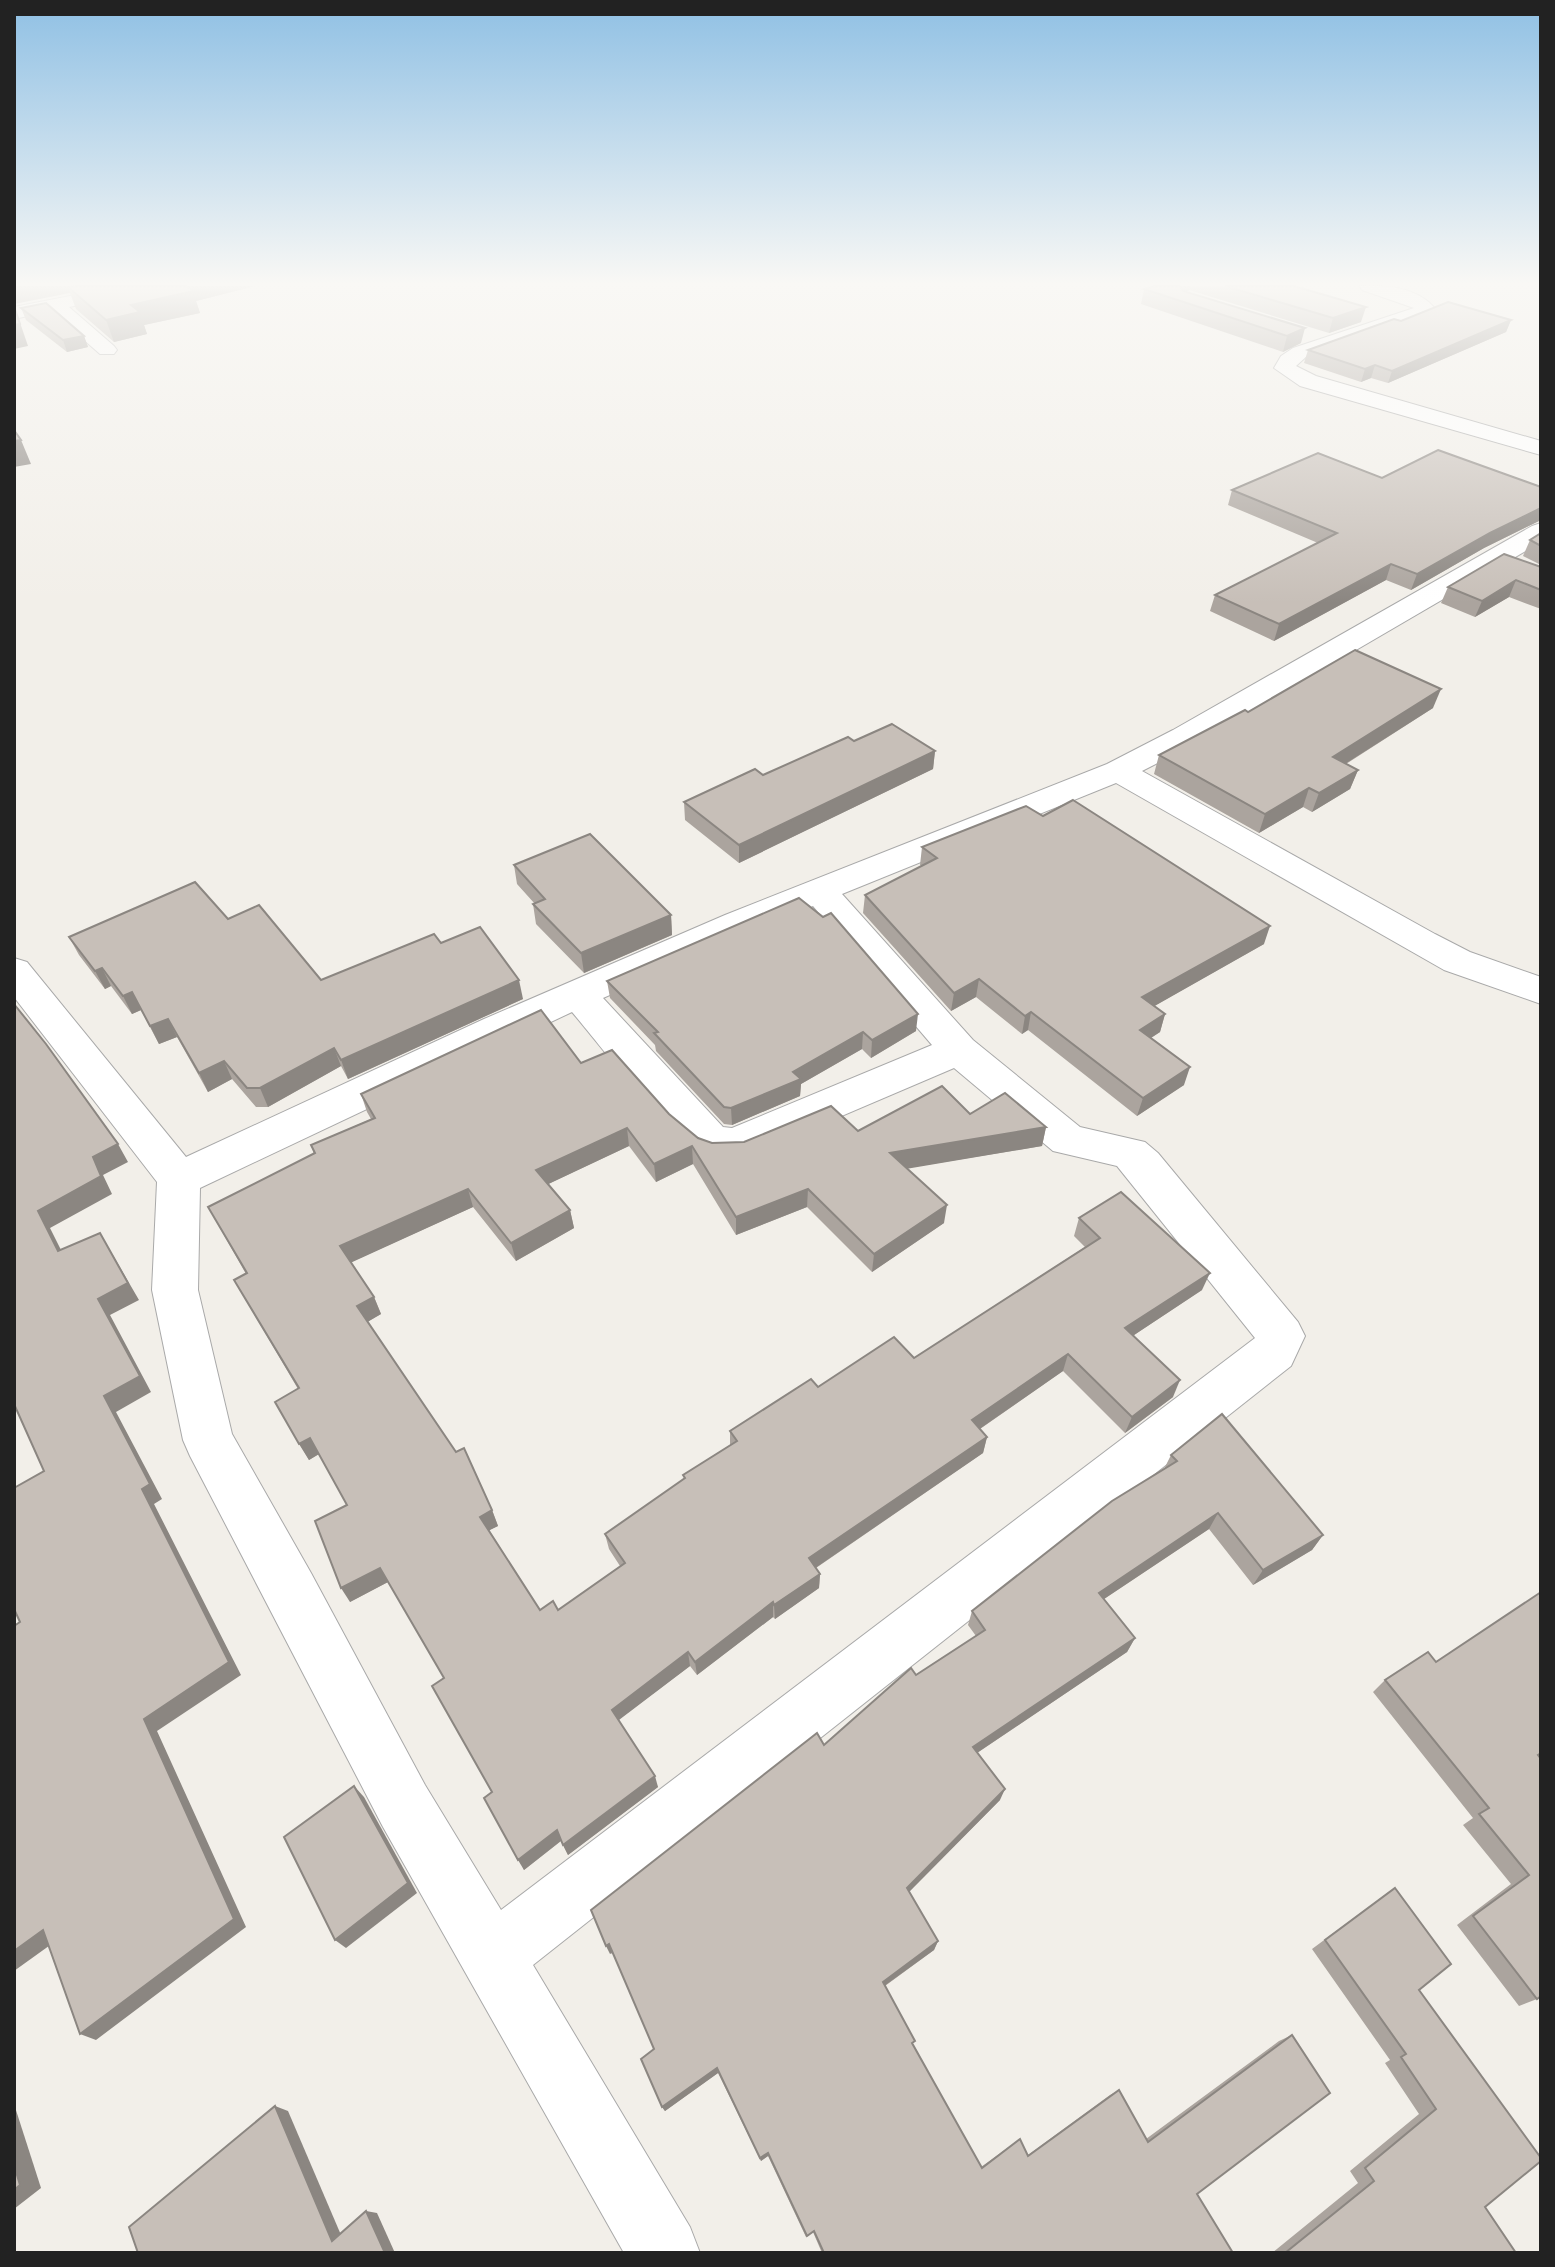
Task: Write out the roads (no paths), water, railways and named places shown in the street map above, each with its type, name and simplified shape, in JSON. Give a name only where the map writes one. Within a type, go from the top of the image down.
[{"type":"street","points":[[1346,392],[1541,448]]},
{"type":"street","points":[[179,1179],[578,994],[818,889],[1118,771],[1184,737],[1541,531]]},
{"type":"street","points":[[1494,557],[1529,572]]},
{"type":"street","points":[[1118,771],[1457,961],[1541,991]]},
{"type":"street","points":[[491,1958],[1274,1351],[1280,1343],[1281,1336],[1143,1165],[1130,1153],[1068,1140],[959,1050],[818,889]]},
{"type":"street","points":[[14,971],[179,1179],[175,1290],[208,1440],[404,1806],[664,2253]]},
{"type":"street","points":[[578,994],[702,1135],[716,1143],[735,1144],[959,1050]]}]
